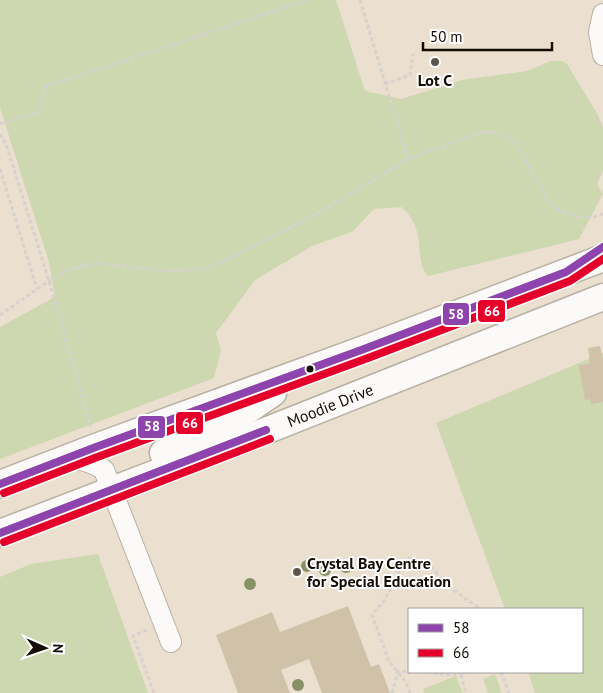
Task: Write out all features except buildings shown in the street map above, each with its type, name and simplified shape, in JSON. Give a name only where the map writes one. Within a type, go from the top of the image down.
[{"type":"main road","points":[[566,272],[603,247]]},
{"type":"main road","points":[[0,484],[96,446],[309,370],[603,258]]},
{"type":"main road","name":"Moodie Drive","points":[[0,533],[603,297]]},
{"type":"main road","points":[[113,490],[116,480],[142,460],[172,449],[229,423],[309,370]]},
{"type":"street","points":[[603,14],[599,32],[603,55]]},
{"type":"street","points":[[67,458],[82,459],[104,470],[171,642]]},
{"type":"path","points":[[0,124],[39,112],[45,87],[307,0]]},
{"type":"path","points":[[360,0],[408,159]]},
{"type":"path","points":[[385,84],[410,75],[414,54]]},
{"type":"path","points":[[0,315],[49,281],[72,269],[95,263],[164,271],[204,269],[235,256],[326,209],[408,159],[479,133],[492,132],[507,136],[515,142],[548,200],[557,209],[578,217],[590,218],[603,214]]},
{"type":"path","points":[[0,134],[7,147],[49,281],[96,446]]},
{"type":"path","points":[[0,169],[37,289]]},
{"type":"path","points":[[410,693],[406,682],[389,661],[372,615],[384,601],[406,558],[417,558],[432,565],[450,587],[478,608]]},
{"type":"path","points":[[154,693],[133,636],[164,623]]},
{"type":"path","points":[[398,672],[408,671]]},
{"type":"path","points":[[392,693],[398,672]]},
{"type":"path","points":[[433,673],[444,675],[467,673]]},
{"type":"path","points":[[501,673],[509,693]]},
{"type":"path","points":[[461,675],[466,693]]},
{"type":"green space","points":[[0,0],[336,0],[365,91],[401,99],[462,80],[527,71],[551,61],[562,61],[567,64],[598,115],[603,128],[603,171],[597,184],[603,194],[579,239],[428,276],[423,269],[418,234],[410,216],[401,207],[374,209],[352,232],[314,245],[255,280],[216,333],[221,350],[214,378],[0,459],[0,327],[55,297],[49,262],[0,108]]},
{"type":"green space","points":[[603,353],[603,693],[535,693],[528,673],[583,673],[583,608],[505,608],[436,423]]},
{"type":"green space","points":[[98,554],[148,693],[0,693],[0,577],[31,564]]},
{"type":"green space","points":[[495,674],[502,693],[488,693],[483,679]]},
{"type":"green space","points":[[456,676],[463,693],[424,693],[423,689]]},
{"type":"transit line","name":"58","points":[[0,484],[566,272],[603,247]]},
{"type":"transit line","name":"66","points":[[4,493],[570,281],[603,259]]},
{"type":"transit line","name":"58","points":[[0,533],[266,430]]},
{"type":"transit line","name":"66","points":[[4,542],[270,439]]},
{"type":"place","name":"Lot C","points":[[435,62]]},
{"type":"place","name":"Crystal Bay Centre for Special Education","points":[[297,572]]}]
